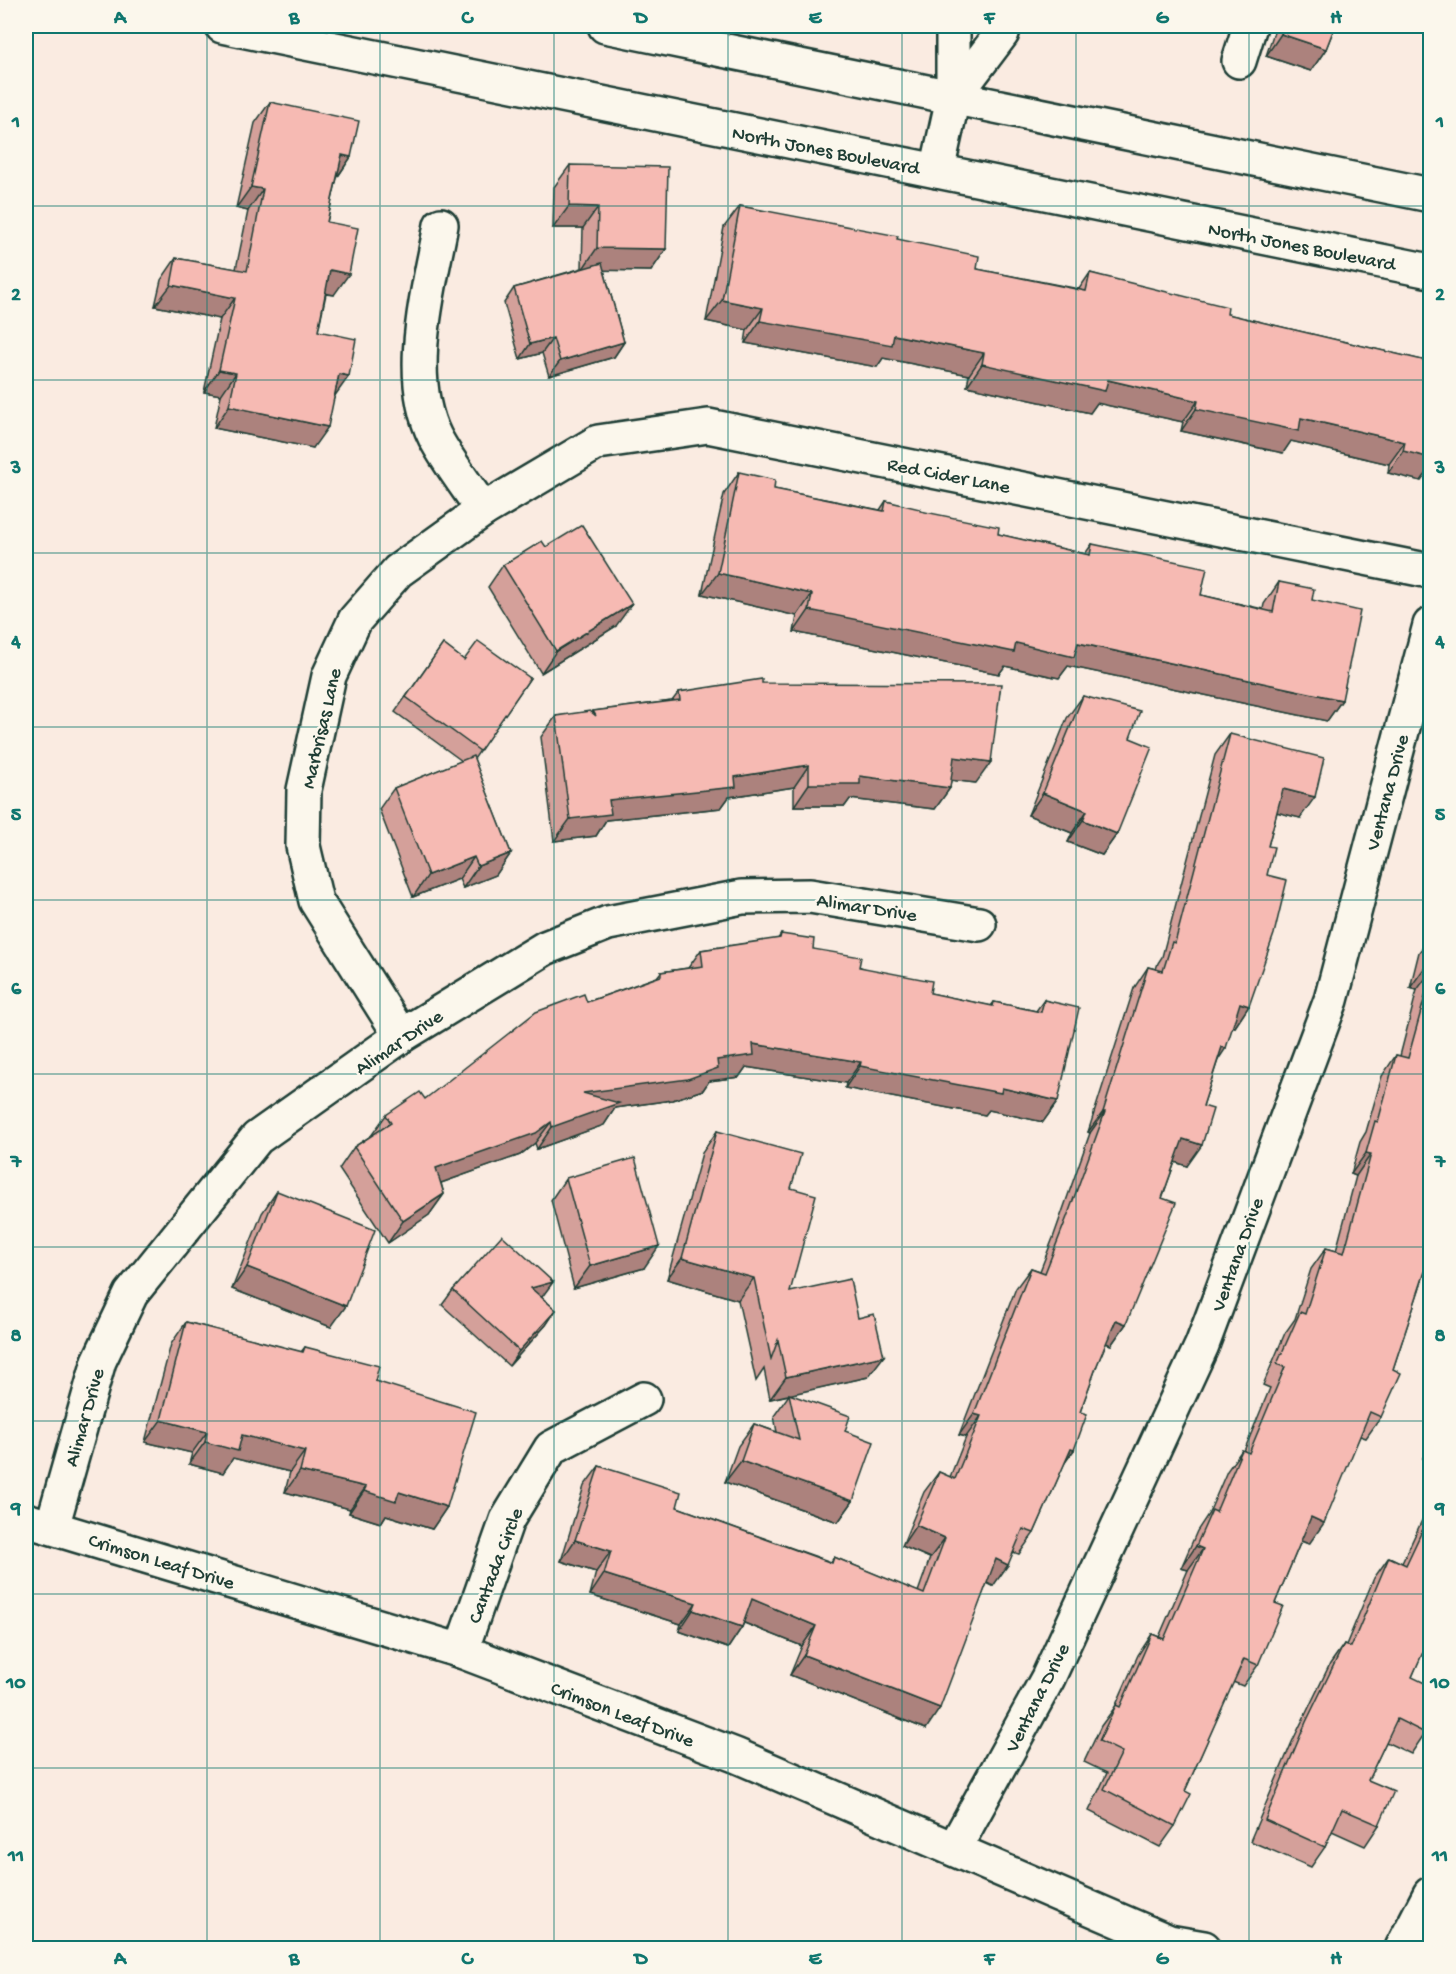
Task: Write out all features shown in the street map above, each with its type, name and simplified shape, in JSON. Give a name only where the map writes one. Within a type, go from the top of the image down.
[{"type":"street","name":"North Jones Boulevard","points":[[222,26],[1431,271]]},
{"type":"street","points":[[605,26],[1431,195]]},
{"type":"street","points":[[937,171],[953,98],[953,26]]},
{"type":"street","points":[[953,98],[1002,33],[1004,26]]},
{"type":"street","points":[[1239,61],[1250,26]]},
{"type":"street","points":[[441,225],[420,339],[421,386],[435,436],[483,510]]},
{"type":"street","name":"Red Cider Lane","points":[[483,510],[598,442],[708,426],[1431,571]]},
{"type":"street","name":"Marbrisas Lane","points":[[401,1035],[316,901],[303,846],[304,790],[329,676],[355,620],[398,571],[483,510]]},
{"type":"street","name":"Ventana Drive","points":[[954,1849],[1048,1678],[1202,1345],[1331,1000],[1431,625]]},
{"type":"street","name":"Alimar Drive","points":[[39,1523],[99,1361],[131,1294],[257,1138],[401,1035],[545,948],[608,923],[742,897],[810,896],[979,924]]},
{"type":"street","name":"Cantada Circle","points":[[461,1651],[507,1520],[551,1448],[644,1399]]},
{"type":"street","name":"Crimson Leaf Drive","points":[[39,1523],[461,1651],[735,1755],[1170,1942],[1204,1948]]},
{"type":"street","points":[[1402,1948],[1431,1894]]},
{"type":"building","points":[[1284,26],[1335,26],[1326,49],[1281,34]]},
{"type":"building","points":[[270,102],[359,121],[351,157],[342,155],[327,222],[358,228],[349,274],[330,270],[318,331],[356,339],[349,376],[339,374],[328,427],[229,406],[236,373],[219,370],[235,298],[171,285],[176,258],[247,271],[263,189],[251,187]]},
{"type":"building","points":[[570,165],[668,167],[666,249],[597,248],[598,207],[569,206]]},
{"type":"building","points":[[740,206],[898,236],[897,239],[979,256],[977,269],[1086,291],[1090,273],[1228,307],[1227,314],[1431,362],[1431,458],[1403,451],[1405,442],[1301,418],[1299,431],[1196,409],[1198,401],[1108,380],[1105,391],[982,364],[984,353],[894,335],[892,345],[760,321],[763,308],[722,300]]},
{"type":"building","points":[[602,263],[624,342],[560,361],[553,338],[530,344],[514,288]]},
{"type":"building","points":[[739,472],[775,480],[774,489],[884,511],[886,501],[920,509],[920,511],[999,527],[998,534],[1090,555],[1092,544],[1207,568],[1201,595],[1273,612],[1279,582],[1314,589],[1312,600],[1360,611],[1342,700],[1078,643],[1074,657],[1016,643],[1014,652],[809,610],[812,594],[718,573]]},
{"type":"building","points":[[582,525],[632,604],[556,651],[503,565],[542,541],[546,547]]},
{"type":"building","points":[[478,641],[530,678],[480,751],[406,697],[443,644],[464,660]]},
{"type":"building","points":[[762,679],[762,683],[1001,684],[991,762],[954,757],[950,788],[860,776],[860,784],[809,784],[809,765],[735,777],[736,787],[609,800],[611,814],[570,819],[556,716],[590,711],[596,716],[593,711],[680,700],[679,692]]},
{"type":"building","points":[[1083,696],[1140,711],[1130,738],[1152,747],[1117,834],[1083,820],[1087,811],[1043,793]]},
{"type":"building","points":[[1230,734],[1324,758],[1315,797],[1283,789],[1268,846],[1274,847],[1267,875],[1287,880],[1274,934],[1249,1006],[1240,1003],[1226,1048],[1222,1047],[1203,1106],[1213,1109],[1202,1145],[1183,1139],[1162,1198],[1176,1203],[1126,1324],[1116,1320],[1097,1365],[1080,1412],[1087,1414],[1074,1450],[1071,1449],[1034,1533],[1023,1529],[1008,1565],[996,1559],[940,1708],[804,1655],[816,1626],[752,1599],[742,1627],[693,1610],[696,1603],[604,1574],[611,1551],[575,1540],[599,1466],[681,1492],[677,1507],[832,1563],[834,1557],[924,1594],[945,1538],[916,1525],[939,1472],[955,1479],[981,1416],[974,1414],[1031,1268],[1045,1273],[1105,1112],[1103,1112],[1148,967],[1163,971],[1172,942],[1175,943]]},
{"type":"building","points":[[473,756],[511,853],[478,866],[474,857],[428,875],[394,788]]},
{"type":"building","points":[[781,934],[814,939],[813,949],[861,957],[859,967],[932,981],[930,993],[993,1006],[994,1002],[1041,1012],[1044,1000],[1079,1008],[1058,1101],[1002,1088],[1001,1093],[860,1066],[861,1062],[753,1044],[754,1055],[717,1060],[718,1068],[688,1079],[583,1093],[619,1103],[552,1127],[551,1122],[536,1133],[436,1168],[444,1194],[403,1221],[354,1147],[391,1123],[386,1115],[420,1092],[425,1099],[536,1012],[584,994],[587,1002],[661,976],[661,972],[703,966],[701,950],[780,938]]},
{"type":"building","points":[[1431,947],[1431,968],[1425,967]]},
{"type":"building","points":[[1431,975],[1431,1253],[1393,1369],[1401,1373],[1381,1417],[1370,1412],[1324,1523],[1311,1517],[1275,1603],[1283,1606],[1258,1665],[1244,1659],[1185,1791],[1191,1794],[1175,1826],[1104,1789],[1122,1752],[1099,1741],[1116,1705],[1120,1707],[1152,1634],[1164,1639],[1203,1549],[1196,1546],[1212,1510],[1216,1512],[1242,1450],[1249,1453],[1285,1367],[1277,1364],[1300,1312],[1305,1314],[1326,1248],[1344,1253],[1371,1154],[1366,1153],[1375,1121],[1378,1122],[1396,1055],[1408,1058]]},
{"type":"building","points":[[717,1131],[801,1154],[791,1188],[816,1195],[790,1292],[850,1279],[858,1318],[874,1314],[884,1356],[786,1377],[778,1340],[771,1359],[754,1278],[682,1258]]},
{"type":"building","points":[[635,1158],[659,1246],[590,1266],[566,1178]]},
{"type":"building","points":[[277,1191],[375,1230],[346,1306],[247,1267]]},
{"type":"building","points":[[502,1235],[553,1282],[531,1288],[556,1310],[519,1351],[453,1290]]},
{"type":"building","points":[[186,1322],[303,1352],[305,1347],[379,1366],[375,1381],[476,1412],[447,1507],[399,1492],[396,1501],[364,1491],[366,1487],[300,1471],[305,1451],[242,1435],[238,1451],[205,1442],[207,1432],[161,1420]]},
{"type":"building","points":[[789,1394],[850,1416],[845,1431],[874,1442],[853,1501],[741,1461],[754,1424],[799,1440]]},
{"type":"building","points":[[1431,1512],[1431,1634],[1412,1677],[1431,1686],[1431,1723],[1425,1733],[1397,1719],[1368,1780],[1394,1791],[1379,1825],[1342,1809],[1325,1847],[1265,1820],[1306,1722],[1344,1644],[1351,1647],[1389,1557],[1406,1565]]}]
